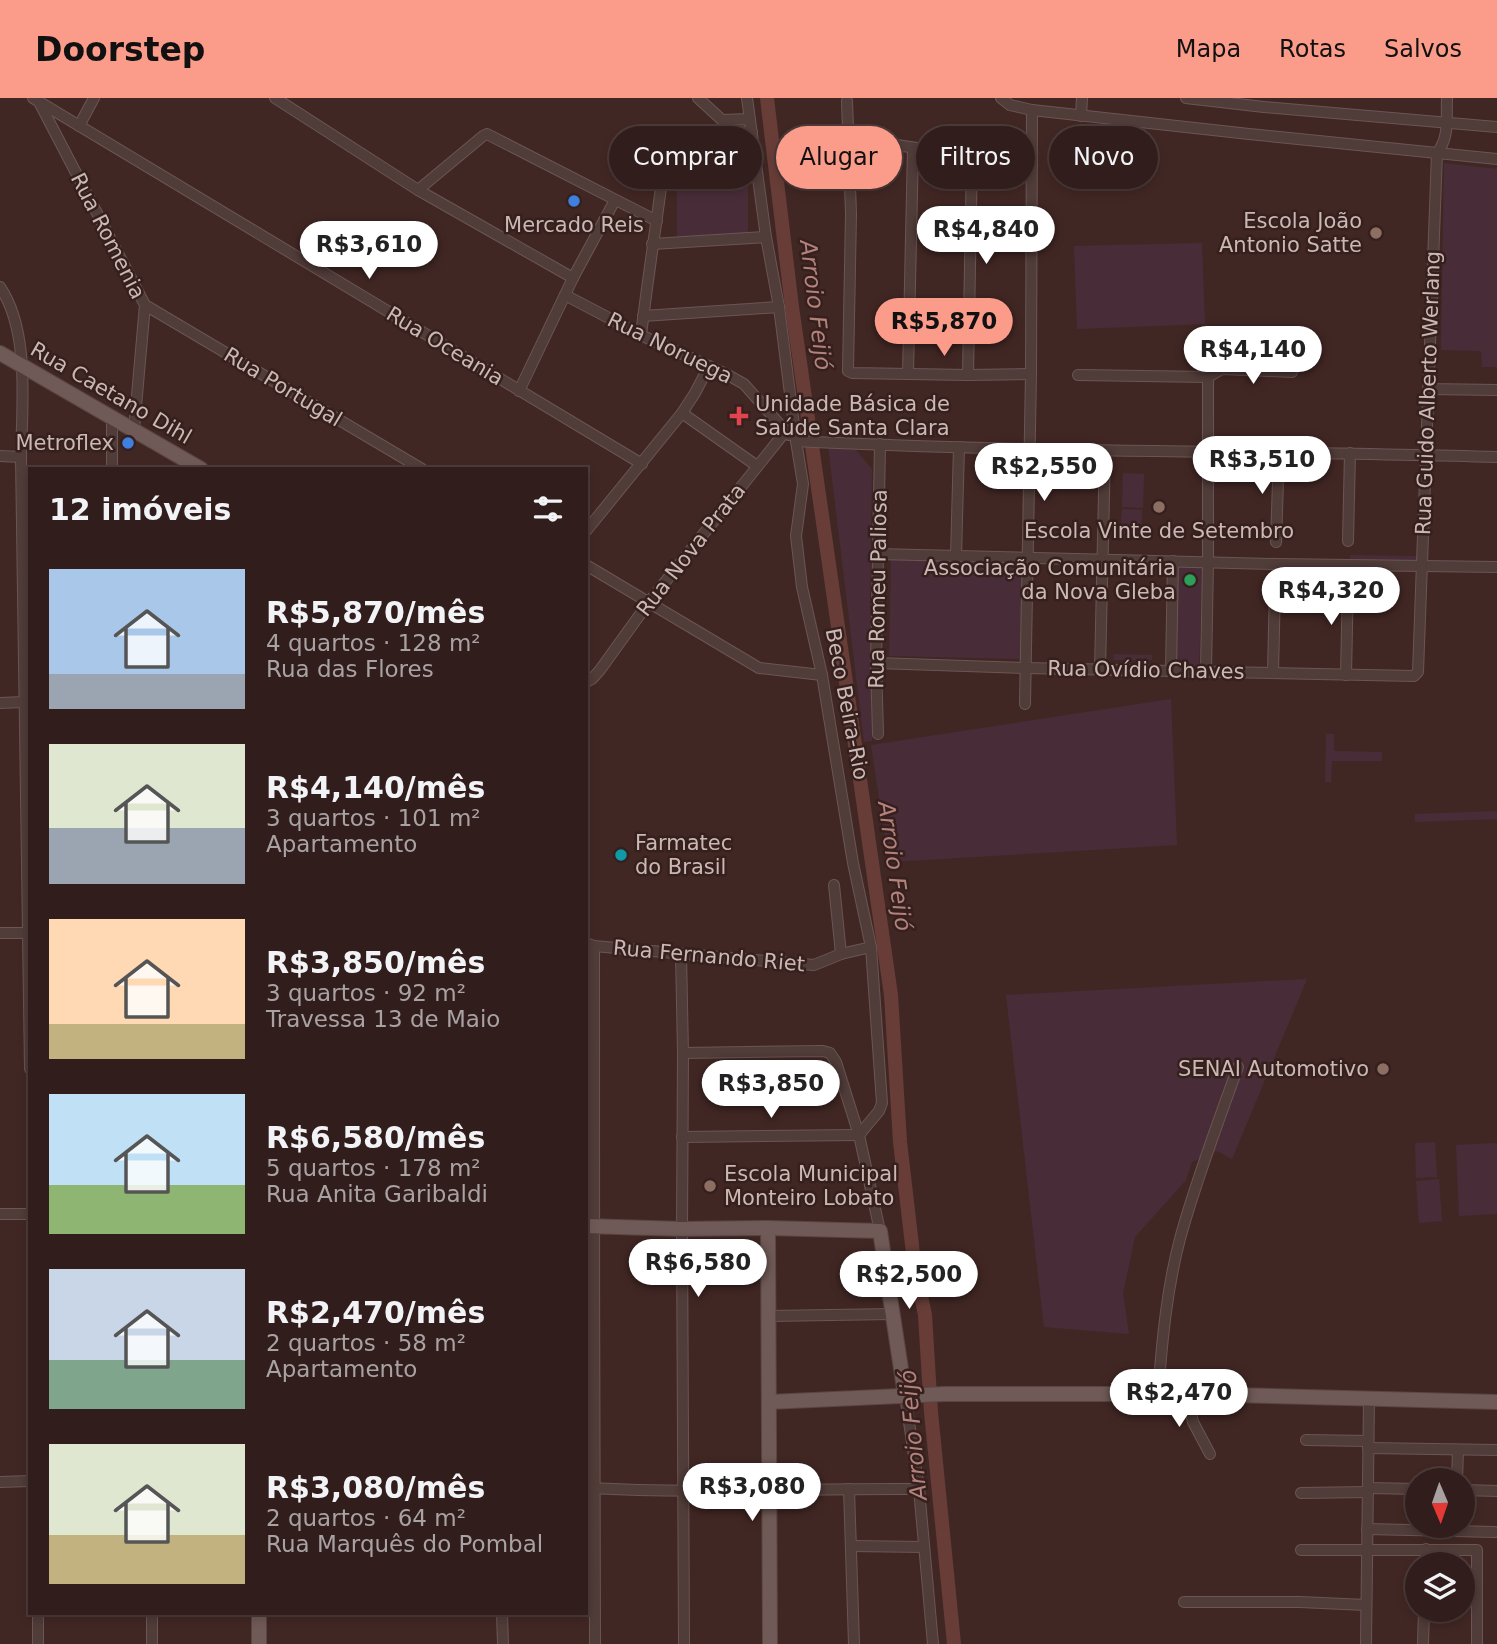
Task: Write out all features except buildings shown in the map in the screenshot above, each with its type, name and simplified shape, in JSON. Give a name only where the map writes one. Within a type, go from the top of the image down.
[{"type":"main road","name":"Rua Caetano Dihl","points":[[0,353],[198,467]]},
{"type":"main road","points":[[591,1227],[880,1231],[892,1314],[912,1395]]},
{"type":"main road","points":[[768,1228],[769,1644]]},
{"type":"main road","points":[[769,1402],[944,1394],[1192,1394],[1497,1402]]},
{"type":"main road","points":[[259,1615],[259,1644]]},
{"type":"street","points":[[79,126],[94,98]]},
{"type":"street","points":[[277,98],[418,190],[573,278]]},
{"type":"street","points":[[698,98],[722,120],[750,119]]},
{"type":"street","name":"Beco Beira-Rio","points":[[747,98],[751,126]]},
{"type":"street","points":[[1001,98],[1010,105],[1032,110],[1497,159]]},
{"type":"street","points":[[1081,116],[1082,98]]},
{"type":"street","points":[[1186,98],[1497,127]]},
{"type":"street","name":"Rua Guido Alberto Werlang","points":[[1416,675],[1437,153],[1445,141],[1447,98]]},
{"type":"street","name":"Rua Oceania","points":[[36,100],[642,464]]},
{"type":"street","name":"Rua Romenia","points":[[36,100],[145,305],[134,429]]},
{"type":"street","points":[[847,101],[848,126]]},
{"type":"street","points":[[1032,110],[1032,126]]},
{"type":"street","points":[[53,131],[67,119]]},
{"type":"street","points":[[418,190],[485,134],[657,221]]},
{"type":"street","points":[[902,146],[914,148],[908,374]]},
{"type":"street","points":[[641,335],[661,189]]},
{"type":"street","name":"Beco Beira-Rio","points":[[760,189],[799,442],[803,484],[796,536],[802,587],[822,675],[853,863],[871,947],[882,1103],[879,1111],[859,1135]]},
{"type":"street","points":[[850,189],[848,371],[1031,374]]},
{"type":"street","points":[[968,375],[971,189]]},
{"type":"street","points":[[1025,704],[1032,189]]},
{"type":"street","points":[[519,391],[573,278],[615,200]]},
{"type":"street","points":[[652,244],[766,237]]},
{"type":"street","points":[[0,287],[7,297],[18,333],[22,366],[28,887]]},
{"type":"street","name":"Rua Noruega","points":[[565,295],[744,384],[785,432],[799,442]]},
{"type":"street","name":"Rua Portugal","points":[[145,305],[419,467]]},
{"type":"street","points":[[643,316],[779,307]]},
{"type":"street","points":[[588,529],[682,413],[709,366]]},
{"type":"street","points":[[1078,375],[1208,377],[1222,369],[1292,372]]},
{"type":"street","points":[[1206,671],[1208,377]]},
{"type":"street","points":[[1428,389],[1497,390]]},
{"type":"street","points":[[682,413],[758,466]]},
{"type":"street","points":[[112,416],[112,467]]},
{"type":"street","name":"Rua Nova Prata","points":[[588,681],[600,670],[649,602],[785,432]]},
{"type":"street","points":[[799,442],[1105,451],[1279,451],[1497,457]]},
{"type":"street","name":"Rua Romeu Paliosa","points":[[878,734],[876,663],[880,444]]},
{"type":"street","points":[[956,556],[960,447]]},
{"type":"street","points":[[1100,670],[1105,451]]},
{"type":"street","points":[[1276,541],[1279,451]]},
{"type":"street","points":[[1348,541],[1350,453]]},
{"type":"street","points":[[0,456],[21,457]]},
{"type":"street","points":[[877,554],[1497,567]]},
{"type":"street","points":[[1171,670],[1173,561]]},
{"type":"street","points":[[588,566],[759,668],[822,675]]},
{"type":"street","points":[[1346,675],[1348,580]]},
{"type":"street","points":[[1273,673],[1275,585]]},
{"type":"street","name":"Rua Ovídio Chaves","points":[[876,663],[1416,675]]},
{"type":"street","points":[[0,703],[24,702]]},
{"type":"street","points":[[834,885],[841,954]]},
{"type":"street","points":[[0,933],[28,933]]},
{"type":"street","points":[[590,945],[590,1489],[595,1644]]},
{"type":"street","name":"Rua Fernando Riet","points":[[590,945],[814,965],[841,954],[871,947]]},
{"type":"street","points":[[681,954],[684,1644]]},
{"type":"street","points":[[683,1053],[823,1051],[830,1054],[836,1062],[859,1135],[880,1231]]},
{"type":"street","points":[[1158,1394],[1168,1300],[1181,1237],[1197,1182],[1238,1067]]},
{"type":"street","points":[[682,1137],[859,1135]]},
{"type":"street","points":[[0,1214],[28,1214]]},
{"type":"street","points":[[769,1316],[892,1314]]},
{"type":"street","points":[[1192,1394],[1192,1417],[1210,1454]]},
{"type":"street","points":[[912,1395],[933,1644]]},
{"type":"street","points":[[1366,1644],[1369,1399]]},
{"type":"street","points":[[1306,1440],[1497,1450]]},
{"type":"street","points":[[1457,1468],[1458,1450]]},
{"type":"street","points":[[0,1482],[28,1481]]},
{"type":"street","points":[[590,1489],[919,1489]]},
{"type":"street","points":[[849,1489],[854,1644]]},
{"type":"street","points":[[1301,1493],[1405,1489]]},
{"type":"street","points":[[1475,1490],[1497,1491]]},
{"type":"street","points":[[1367,1529],[1405,1529]]},
{"type":"street","points":[[1475,1530],[1495,1532]]},
{"type":"street","points":[[1457,1549],[1458,1538]]},
{"type":"street","points":[[851,1546],[923,1547]]},
{"type":"street","points":[[1301,1550],[1477,1550],[1478,1644]]},
{"type":"street","points":[[1184,1602],[1366,1605]]},
{"type":"street","points":[[38,1615],[38,1644]]},
{"type":"street","points":[[152,1615],[152,1644]]},
{"type":"street","points":[[502,1615],[503,1644]]},
{"type":"street","points":[[1423,1644],[1424,1622]]},
{"type":"shaded area","points":[[1444,163],[1497,169],[1497,367],[1482,367],[1481,351],[1441,350]]},
{"type":"shaded area","points":[[677,189],[748,189],[748,237],[677,237]]},
{"type":"shaded area","points":[[1202,243],[1205,324],[1077,329],[1074,246]]},
{"type":"shaded area","points":[[828,446],[856,450],[872,469],[872,741],[864,742]]},
{"type":"shaded area","points":[[1123,473],[1144,474],[1143,508],[1122,507]]},
{"type":"shaded area","points":[[1122,509],[1142,510],[1141,535],[1120,534]]},
{"type":"shaded area","points":[[1350,555],[1418,556],[1419,571],[1352,569]]},
{"type":"shaded area","points":[[891,560],[1023,563],[1020,659],[889,656]]},
{"type":"shaded area","points":[[1178,565],[1202,566],[1199,668],[1175,668]]},
{"type":"shaded area","points":[[1113,654],[1152,655],[1152,660],[1114,660]]},
{"type":"shaded area","points":[[1171,699],[1177,845],[889,862],[871,745]]},
{"type":"shaded area","points":[[1326,734],[1334,734],[1334,751],[1382,752],[1382,761],[1332,761],[1331,782],[1325,782]]},
{"type":"shaded area","points":[[1497,811],[1497,819],[1415,822],[1415,814]]},
{"type":"shaded area","points":[[1307,979],[1232,1159],[1217,1151],[1192,1162],[1186,1180],[1135,1237],[1123,1293],[1129,1334],[1044,1327],[1006,995]]},
{"type":"shaded area","points":[[1435,1142],[1437,1177],[1416,1178],[1415,1143]]},
{"type":"shaded area","points":[[1497,1143],[1497,1214],[1459,1216],[1456,1145]]},
{"type":"shaded area","points":[[1439,1179],[1442,1221],[1419,1223],[1416,1181]]},
{"type":"waterway","name":"Arroio Feijó","points":[[767,98],[792,307],[891,995],[900,1142],[914,1262],[925,1315],[931,1412],[954,1644]]},
{"type":"place","name":"Mercado Reis","points":[[574,201]]},
{"type":"place","name":"Escola João Antonio Satte","points":[[1376,233]]},
{"type":"place","name":"Unidade Básica de Saúde Santa Clara","points":[[739,416]]},
{"type":"place","name":"Metroflex","points":[[128,443]]},
{"type":"place","name":"Escola Vinte de Setembro","points":[[1159,507]]},
{"type":"place","name":"Associação Comunitária da Nova Gleba","points":[[1190,580]]},
{"type":"place","name":"Farmatec do Brasil","points":[[621,855]]},
{"type":"place","name":"SENAI Automotivo","points":[[1383,1069]]},
{"type":"place","name":"Escola Municipal Monteiro Lobato","points":[[710,1186]]}]
